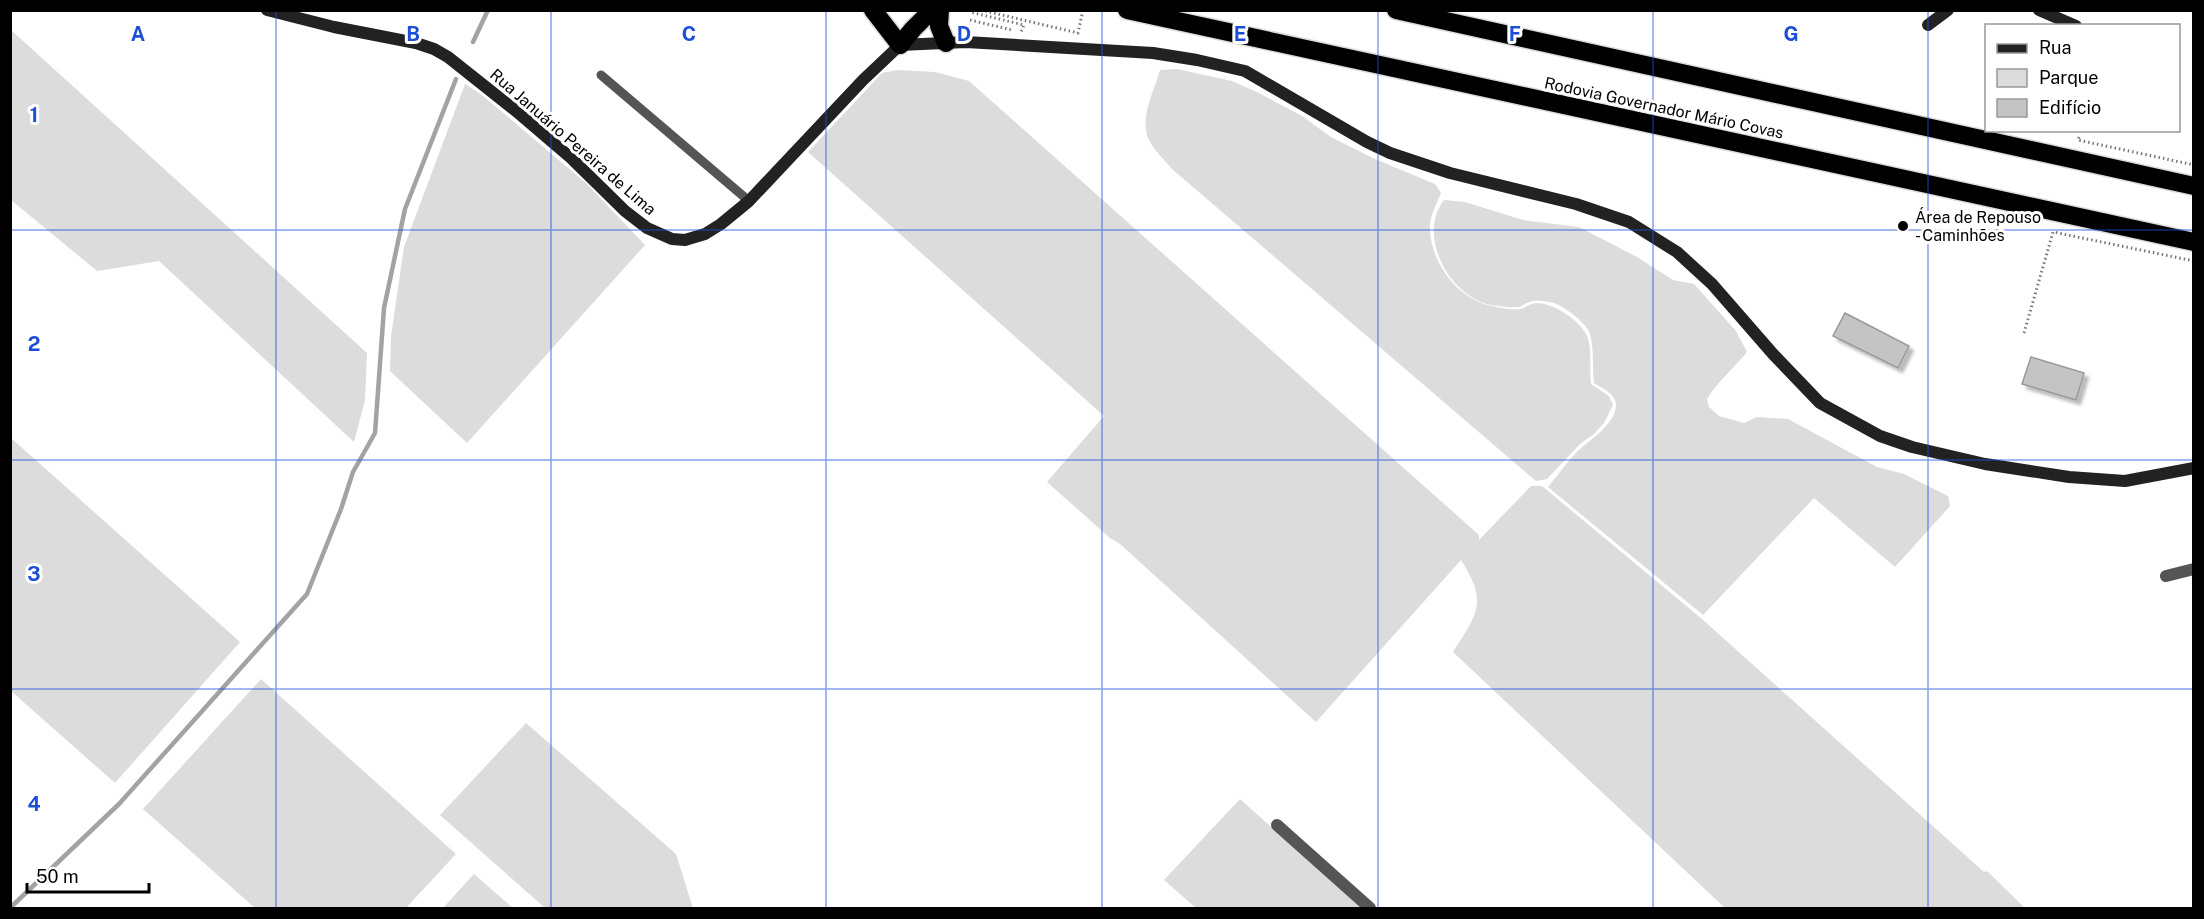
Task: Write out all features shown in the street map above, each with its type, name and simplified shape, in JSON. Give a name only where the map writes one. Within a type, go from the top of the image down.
[{"type":"highway","points":[[873,10],[900,45],[932,10]]},
{"type":"highway","points":[[940,10],[939,26],[946,43]]},
{"type":"highway","name":"Rodovia Governador Mário Covas","points":[[1127,10],[2193,242]]},
{"type":"highway","points":[[1396,10],[2193,186]]},
{"type":"street","name":"Rua Januário Pereira de Lima","points":[[267,10],[434,49],[448,57],[516,111],[571,158],[625,211],[646,228],[658,235],[685,240],[705,234],[749,201],[863,80],[900,45]]},
{"type":"street","points":[[1928,25],[1948,10]]},
{"type":"street","points":[[2039,10],[2071,24]]},
{"type":"street","points":[[900,45],[975,42],[1153,53],[1245,70],[1367,142],[1390,153],[1450,173],[1576,204],[1629,222],[1677,252],[1712,284],[1773,354],[1820,403],[1880,436],[1912,447],[1985,464],[2069,477],[2125,481],[2193,468]]},
{"type":"street","points":[[2166,576],[2193,569]]},
{"type":"street","points":[[1277,825],[1370,909]]},
{"type":"lane","points":[[601,75],[749,201]]},
{"type":"path","points":[[970,10],[970,12],[1024,25],[1023,32],[970,20]]},
{"type":"path","points":[[981,10],[1078,33],[1083,10]]},
{"type":"path","points":[[2079,137],[2078,141],[2193,165]]},
{"type":"path","points":[[2024,333],[2053,232],[2193,261]]},
{"type":"green space","points":[[11,30],[367,353],[365,400],[354,442],[159,261],[97,271],[11,200]]},
{"type":"green space","points":[[1177,69],[1232,81],[1259,93],[1302,116],[1331,137],[1375,159],[1435,184],[1441,193],[1430,224],[1431,237],[1434,251],[1447,276],[1467,296],[1479,302],[1513,309],[1520,309],[1535,303],[1543,304],[1558,309],[1578,323],[1588,339],[1591,384],[1609,396],[1613,405],[1604,423],[1580,444],[1547,479],[1536,481],[1172,169],[1160,156],[1147,135],[1146,115],[1160,70]]},
{"type":"green space","points":[[897,70],[935,72],[969,81],[1479,535],[1479,540],[1531,486],[1542,486],[1702,619],[1984,872],[1987,871],[2025,908],[1725,908],[1453,652],[1474,617],[1477,597],[1475,587],[1461,560],[1316,722],[1120,544],[1110,538],[1047,482],[1104,416],[808,152],[882,73]]},
{"type":"green space","points":[[465,84],[482,95],[587,184],[645,245],[467,443],[390,371],[391,336],[404,247]]},
{"type":"green space","points":[[1444,200],[1465,202],[1523,220],[1579,227],[1637,257],[1673,280],[1694,284],[1736,331],[1747,352],[1707,399],[1709,407],[1719,416],[1744,423],[1757,417],[1788,419],[1877,467],[1904,474],[1948,496],[1950,506],[1895,567],[1814,498],[1703,615],[1548,487],[1575,454],[1606,426],[1615,412],[1614,398],[1594,383],[1590,333],[1572,314],[1554,303],[1544,301],[1533,301],[1520,307],[1491,305],[1476,300],[1451,278],[1436,247],[1434,230],[1436,215]]},
{"type":"green space","points":[[11,438],[240,642],[115,783],[11,691]]},
{"type":"green space","points":[[261,679],[456,854],[406,908],[255,908],[143,809]]},
{"type":"green space","points":[[526,723],[676,854],[693,908],[545,908],[440,815]]},
{"type":"green space","points":[[1240,799],[1361,908],[1196,908],[1164,880]]},
{"type":"green space","points":[[474,874],[513,908],[443,908]]},
{"type":"building","points":[[1845,313],[1909,346],[1898,368],[1833,336]]},
{"type":"building","points":[[2031,357],[2084,373],[2076,400],[2022,384]]},
{"type":"waterway","points":[[473,42],[488,10]]},
{"type":"waterway","points":[[10,908],[119,804],[307,594],[341,509],[353,472],[375,433],[384,308],[405,209],[456,79]]},
{"type":"place","name":"Área de Repouso - Caminhões","points":[[1903,226]]}]
